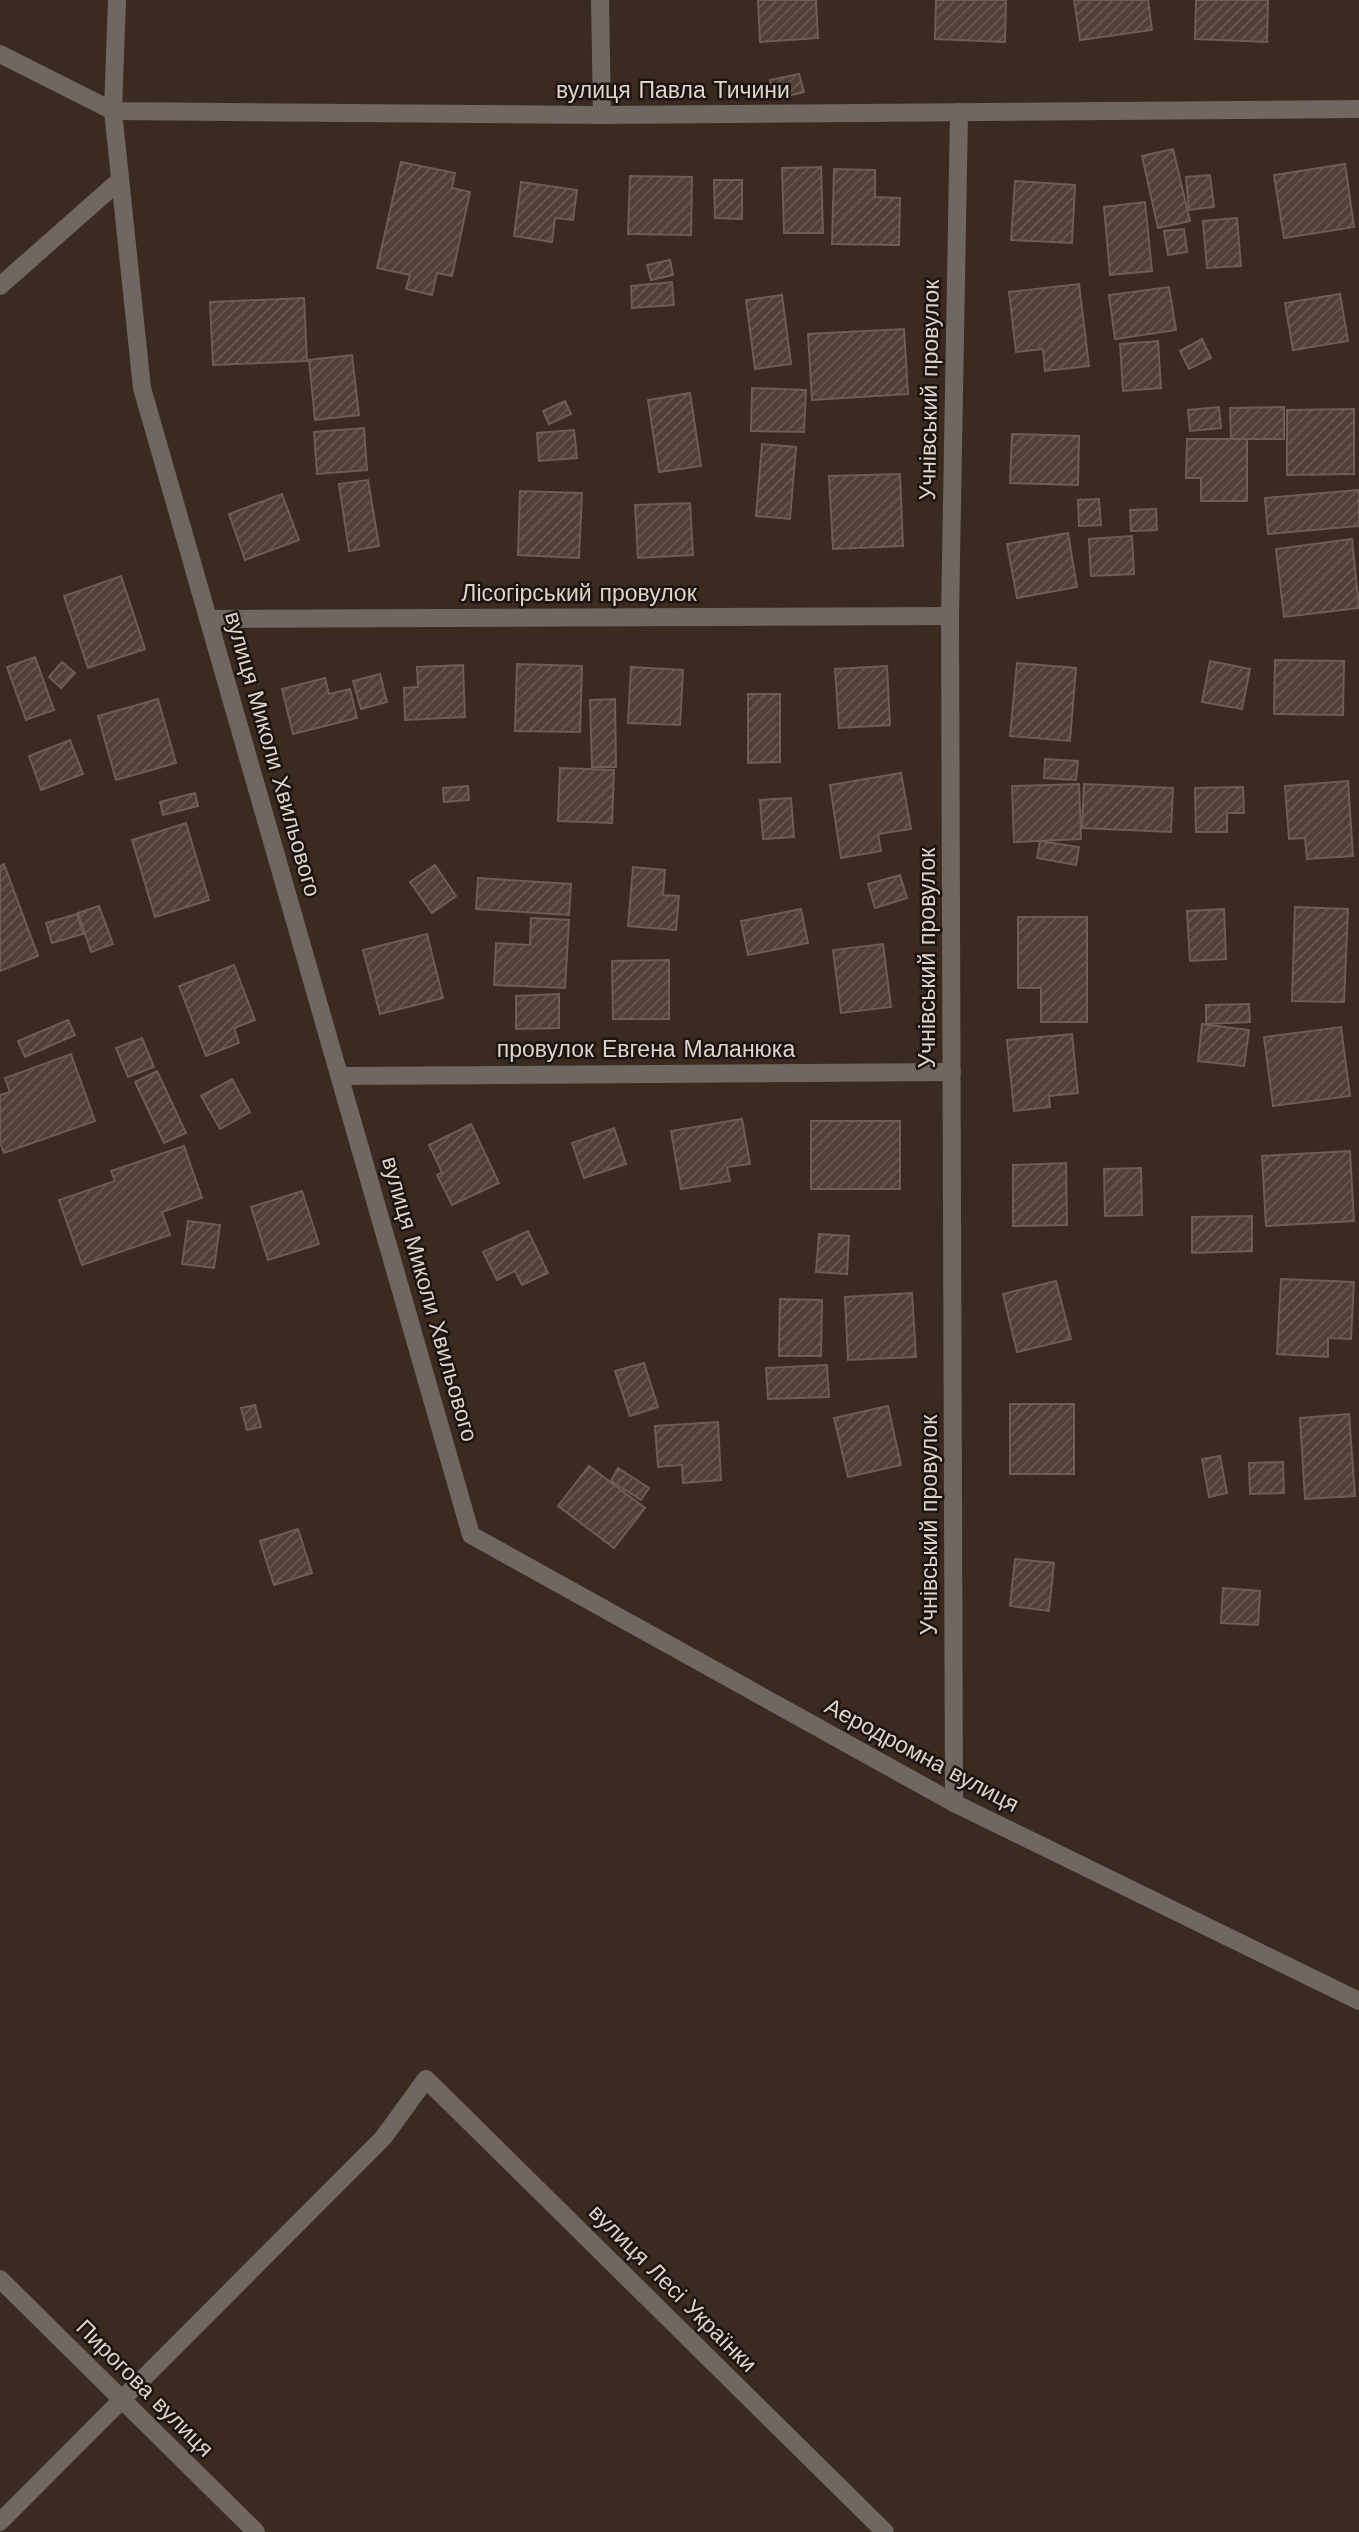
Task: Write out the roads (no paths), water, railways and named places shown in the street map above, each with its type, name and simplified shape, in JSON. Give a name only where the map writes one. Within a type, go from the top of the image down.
[{"type":"street","name":"вулиця Миколи Хвильового","points":[[117,0],[113,111],[142,388],[471,1535]]},
{"type":"street","points":[[600,0],[602,116]]},
{"type":"street","name":"вулиця Павла Тичини","points":[[0,54],[113,111],[602,116],[1359,109]]},
{"type":"street","name":"Учнівський провулок","points":[[954,1803],[950,615],[959,113]]},
{"type":"street","points":[[0,286],[119,181]]},
{"type":"street","name":"Лісогірський провулок","points":[[208,619],[950,615]]},
{"type":"street","name":"провулок Евгена Маланюка","points":[[341,1076],[952,1072]]},
{"type":"street","name":"Аеродромна вулиця","points":[[471,1535],[954,1803],[1359,2001]]},
{"type":"street","name":"вулиця Лесі Українки","points":[[121,2400],[383,2138],[426,2079],[885,2532]]},
{"type":"street","name":"Пирогова вулиця","points":[[0,2279],[256,2532]]},
{"type":"street","points":[[0,2522],[121,2400]]}]
